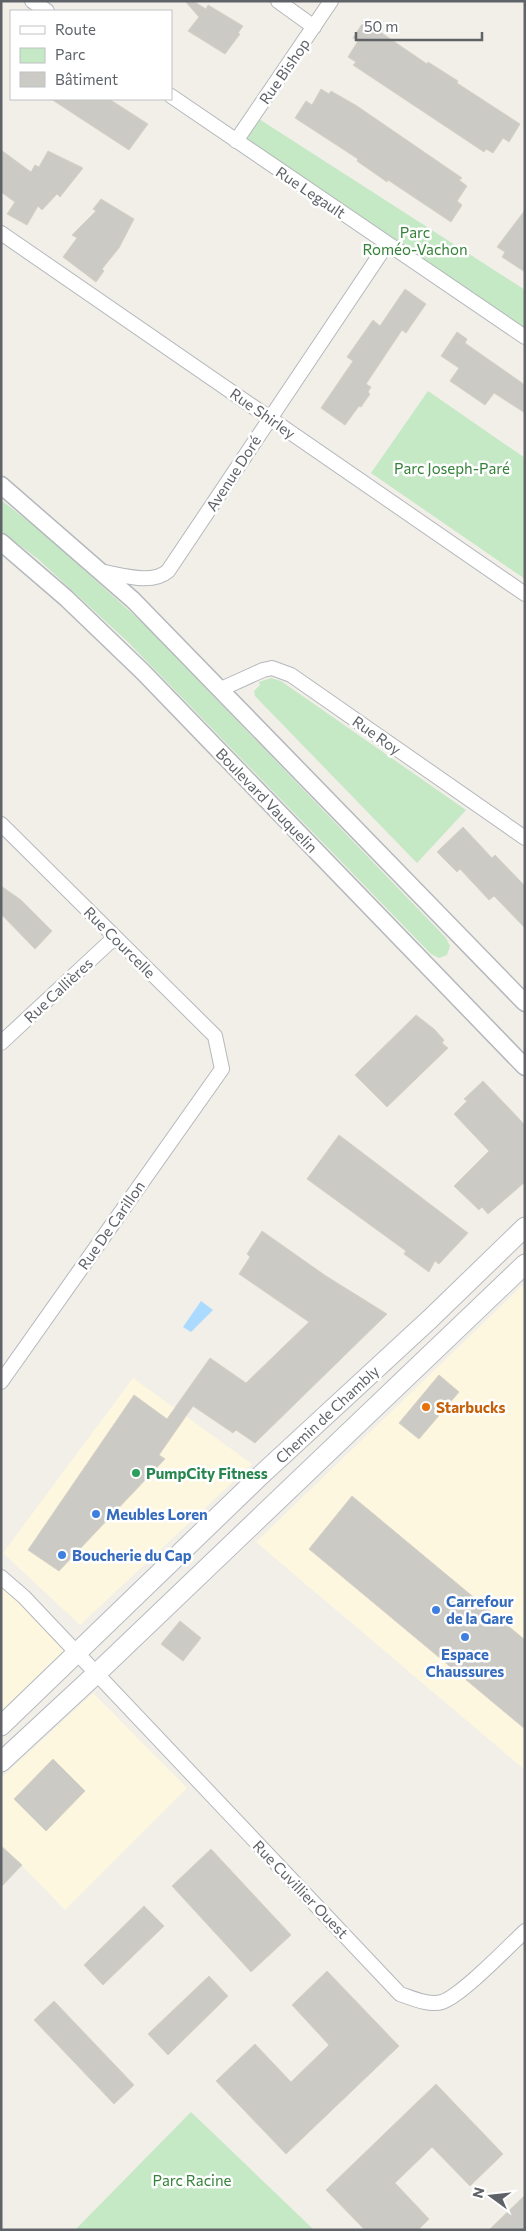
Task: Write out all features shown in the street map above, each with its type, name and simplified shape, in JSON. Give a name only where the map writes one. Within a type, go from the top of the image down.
[{"type":"main road","name":"Chemin de Chambly","points":[[1,1726],[260,1476],[434,1316],[525,1227]]},
{"type":"main road","name":"Chemin de Chambly","points":[[1,1762],[96,1674],[525,1264]]},
{"type":"street","points":[[32,1],[46,10]]},
{"type":"street","points":[[278,1],[314,27]]},
{"type":"street","name":"Rue Bishop","points":[[236,140],[331,1]]},
{"type":"street","name":"Rue Legault","points":[[172,97],[525,337]]},
{"type":"street","name":"Rue Shirley","points":[[1,233],[525,594]]},
{"type":"street","name":"Avenue Doré","points":[[103,572],[158,578],[168,571],[387,244]]},
{"type":"street","points":[[1,485],[133,600],[525,1003]]},
{"type":"street","name":"Boulevard Vauquelin","points":[[1,542],[66,598],[143,672],[525,1067]]},
{"type":"street","name":"Rue Roy","points":[[221,689],[263,670],[272,668],[291,675],[525,838]]},
{"type":"street","name":"Rue Courcelle","points":[[1,824],[215,1036],[222,1069]]},
{"type":"street","name":"Rue Callières","points":[[1,1043],[115,937]]},
{"type":"street","name":"Rue De Carillon","points":[[1,1382],[222,1069]]},
{"type":"street","name":"Rue Cuvillier Ouest","points":[[1,1576],[77,1652],[400,1994],[420,2001],[441,2002],[458,1993],[525,1931]]},
{"type":"shaded area","points":[[525,1283],[525,1770],[256,1542]]},
{"type":"shaded area","points":[[133,1378],[252,1464],[80,1625],[3,1553]]},
{"type":"shaded area","points":[[1,1577],[77,1652],[1,1726]]},
{"type":"shaded area","points":[[93,1693],[187,1788],[65,1910],[1,1844],[1,1778]]},
{"type":"green space","name":"Parc Roméo-Vachon","points":[[253,115],[525,290],[525,333],[236,141]]},
{"type":"green space","name":"Parc Joseph-Paré","points":[[428,391],[525,458],[525,579],[371,473]]},
{"type":"green space","points":[[1,500],[41,531],[146,626],[446,938],[450,946],[447,955],[439,958],[431,954],[128,642],[38,559],[1,531]]},
{"type":"green space","points":[[271,678],[281,681],[466,810],[417,863],[255,696],[254,691],[260,685],[259,682]]},
{"type":"green space","name":"Parc Racine","points":[[191,2112],[314,2230],[75,2230]]},
{"type":"water","points":[[201,1301],[213,1310],[191,1332],[183,1327]]},
{"type":"building","points":[[185,1],[193,1],[206,9],[208,5],[243,26],[238,33],[240,34],[225,54],[188,31],[199,17]]},
{"type":"building","points":[[364,21],[427,64],[428,62],[458,81],[457,83],[520,124],[509,142],[503,138],[493,153],[486,149],[484,152],[353,65],[356,62],[348,57],[358,41],[353,38]]},
{"type":"building","points":[[321,89],[329,94],[331,91],[357,106],[462,178],[459,180],[467,186],[457,201],[462,205],[451,222],[388,180],[387,182],[357,161],[358,159],[295,118],[306,101],[312,105]]},
{"type":"building","points":[[53,100],[111,100],[148,124],[129,150]]},
{"type":"building","points":[[1,150],[31,172],[35,165],[39,167],[48,151],[83,168],[60,197],[57,194],[42,210],[38,206],[27,225],[7,214],[15,202],[1,192]]},
{"type":"building","points":[[101,199],[134,219],[119,248],[102,269],[104,271],[96,282],[63,257],[77,238],[72,235],[96,211],[93,209]]},
{"type":"building","points":[[525,210],[525,272],[502,257],[505,252],[497,247]]},
{"type":"building","points":[[405,289],[426,304],[406,333],[402,330],[366,384],[371,387],[368,392],[370,394],[345,425],[321,408],[353,361],[347,357],[373,320],[380,326]]},
{"type":"building","points":[[457,332],[467,339],[465,343],[525,385],[525,413],[494,393],[485,405],[450,381],[459,368],[441,356]]},
{"type":"building","points":[[463,827],[492,858],[495,855],[525,886],[525,928],[494,896],[489,900],[460,869],[457,872],[437,852]]},
{"type":"building","points":[[1,886],[21,900],[52,931],[35,949],[1,914]]},
{"type":"building","points":[[416,1015],[434,1029],[444,1040],[442,1043],[448,1048],[387,1107],[355,1075]]},
{"type":"building","points":[[483,1081],[525,1125],[525,1182],[488,1214],[482,1207],[479,1210],[454,1186],[489,1151],[454,1114],[467,1101],[464,1099]]},
{"type":"building","points":[[339,1135],[468,1233],[439,1264],[435,1261],[429,1272],[404,1254],[406,1251],[307,1179]]},
{"type":"building","points":[[262,1231],[326,1276],[387,1314],[255,1443],[236,1430],[233,1433],[193,1406],[159,1455],[165,1459],[59,1571],[28,1550],[134,1395],[167,1419],[210,1358],[246,1383],[309,1322],[239,1274],[250,1257],[247,1254]]},
{"type":"building","points":[[439,1375],[459,1392],[419,1439],[399,1423]]},
{"type":"building","name":"Carrefour de la Gare","points":[[352,1496],[525,1640],[525,1729],[309,1549]]},
{"type":"building","points":[[180,1621],[201,1638],[183,1661],[161,1644]]},
{"type":"building","points":[[53,1759],[85,1791],[46,1831],[14,1799]]},
{"type":"building","points":[[1,1846],[22,1865],[1,1887]]},
{"type":"building","points":[[211,1849],[291,1935],[251,1972],[172,1886]]},
{"type":"building","points":[[144,1906],[164,1926],[103,1985],[84,1965]]},
{"type":"building","points":[[327,1971],[399,2046],[286,2154],[216,2081],[255,2044],[291,2082],[329,2045],[292,2005]]},
{"type":"building","points":[[209,1976],[228,1996],[168,2055],[148,2034]]},
{"type":"building","points":[[54,2001],[134,2085],[114,2104],[34,2020]]},
{"type":"building","points":[[436,2084],[503,2154],[470,2186],[432,2147],[395,2183],[429,2219],[418,2230],[365,2230],[326,2190]]},
{"type":"building","points":[[525,2195],[525,2230],[489,2230]]},
{"type":"place","name":"Starbucks","points":[[426,1407]]},
{"type":"place","name":"PumpCity Fitness","points":[[136,1473]]},
{"type":"place","name":"Meubles Loren","points":[[96,1514]]},
{"type":"place","name":"Boucherie du Cap","points":[[62,1555]]},
{"type":"place","name":"Carrefour de la Gare","points":[[436,1610]]},
{"type":"place","name":"Espace Chaussures","points":[[465,1637]]}]
